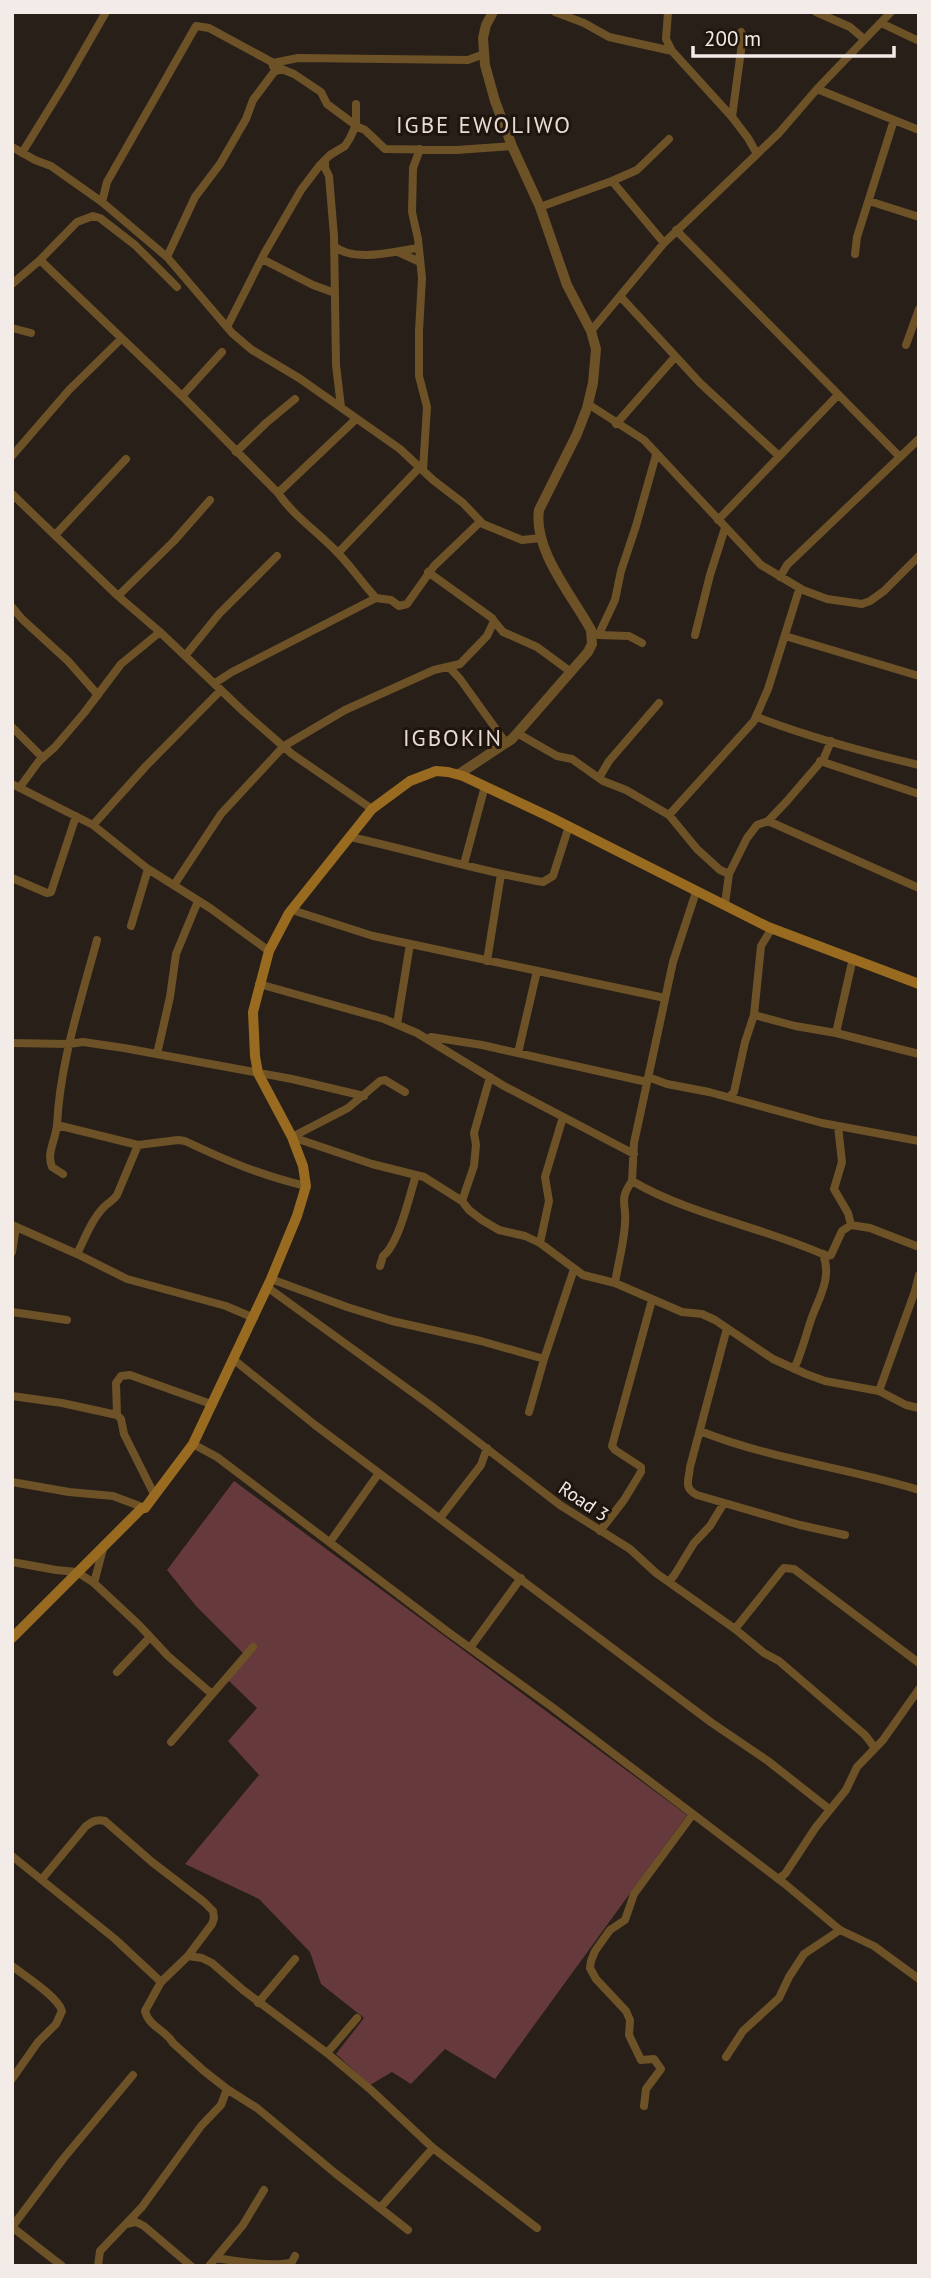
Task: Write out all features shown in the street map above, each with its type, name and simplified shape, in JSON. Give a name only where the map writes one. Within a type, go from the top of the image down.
[{"type":"main road","points":[[12,1638],[104,1545],[145,1508],[193,1444],[254,1318],[297,1216],[306,1186],[303,1166],[292,1137],[258,1073],[252,1027],[259,984],[269,951],[292,910],[372,809],[410,781],[436,771],[458,774],[569,826],[772,928],[919,984]]},
{"type":"street","points":[[22,153],[106,12]]},
{"type":"street","points":[[493,12],[484,32],[484,54],[495,101],[540,207],[567,285],[591,331],[596,349],[596,364],[588,404],[577,434],[539,510],[537,523],[552,564],[596,636]]},
{"type":"street","points":[[555,12],[584,23],[609,37],[672,51]]},
{"type":"street","points":[[668,12],[666,39],[672,51],[732,117],[757,154]]},
{"type":"street","points":[[816,12],[850,27],[864,39]]},
{"type":"street","points":[[591,331],[676,230],[779,133],[891,12]]},
{"type":"street","points":[[881,23],[895,32],[919,41]]},
{"type":"street","points":[[102,202],[107,182],[196,26],[209,27],[276,68],[294,74],[321,92],[327,104],[371,135],[385,149],[512,146]]},
{"type":"street","points":[[732,117],[743,36],[741,32]]},
{"type":"street","points":[[167,257],[195,197],[220,164],[246,119],[250,105],[276,68],[298,58],[468,60],[484,54]]},
{"type":"street","points":[[817,89],[919,130]]},
{"type":"street","points":[[227,327],[301,190],[322,165],[345,146],[356,125],[356,104]]},
{"type":"street","points":[[855,254],[857,237],[876,171],[894,120]]},
{"type":"street","points":[[540,207],[637,170],[669,139]]},
{"type":"street","points":[[12,146],[51,166],[102,202],[167,257],[227,327],[252,350],[299,378],[400,449],[481,522],[522,540],[541,538]]},
{"type":"street","points":[[338,553],[422,468],[427,407],[419,376],[422,278],[412,212],[413,168],[420,149]]},
{"type":"street","points":[[322,165],[329,176],[336,250],[336,365],[341,407]]},
{"type":"street","points":[[612,181],[664,243]]},
{"type":"street","points":[[869,201],[919,217]]},
{"type":"street","points":[[12,284],[77,222],[93,216],[100,218],[135,245],[177,287]]},
{"type":"street","points":[[676,230],[900,457]]},
{"type":"street","points":[[336,250],[357,254],[418,248]]},
{"type":"street","points":[[398,252],[420,262]]},
{"type":"street","points":[[262,259],[335,293]]},
{"type":"street","points":[[40,260],[182,396],[278,493],[290,510],[354,569],[376,598]]},
{"type":"street","points":[[620,296],[700,383],[779,456]]},
{"type":"street","points":[[906,345],[919,309]]},
{"type":"street","points":[[12,328],[32,332]]},
{"type":"street","points":[[12,456],[69,390],[121,339]]},
{"type":"street","points":[[182,396],[222,352]]},
{"type":"street","points":[[616,424],[675,357]]},
{"type":"street","points":[[718,520],[837,396]]},
{"type":"street","points":[[236,452],[266,422],[295,399]]},
{"type":"street","points":[[588,404],[644,440],[766,570],[803,590],[827,599],[862,604],[877,597],[919,556]]},
{"type":"street","points":[[278,493],[356,419]]},
{"type":"street","points":[[779,577],[787,565],[919,439]]},
{"type":"street","points":[[458,774],[517,733],[588,652],[615,600],[621,571],[656,455]]},
{"type":"street","points":[[56,534],[126,459]]},
{"type":"street","points":[[12,494],[118,597],[284,746],[372,809]]},
{"type":"street","points":[[118,597],[210,500]]},
{"type":"street","points":[[93,825],[232,672],[376,598],[391,600],[404,606],[411,601],[428,572],[481,522]]},
{"type":"street","points":[[695,635],[724,528]]},
{"type":"street","points":[[185,656],[219,614],[277,556]]},
{"type":"street","points":[[428,572],[494,621],[503,632],[537,647],[571,672]]},
{"type":"street","points":[[669,815],[757,717],[786,636],[798,593]]},
{"type":"street","points":[[12,607],[99,695]]},
{"type":"street","points":[[174,885],[221,814],[284,746],[345,710],[434,670],[460,664],[488,633],[494,621]]},
{"type":"street","points":[[160,632],[121,664],[55,747],[16,785],[93,825],[148,869],[269,951]]},
{"type":"street","points":[[488,633],[503,632]]},
{"type":"street","points":[[596,636],[629,636],[642,643]]},
{"type":"street","points":[[786,636],[919,676]]},
{"type":"street","points":[[449,667],[506,743]]},
{"type":"street","points":[[599,778],[609,761],[659,703]]},
{"type":"street","points":[[757,717],[879,755],[919,764]]},
{"type":"street","points":[[12,727],[43,758]]},
{"type":"street","points":[[517,733],[557,756],[572,760],[599,778],[669,815],[697,849],[720,870],[729,874]]},
{"type":"street","points":[[768,821],[829,750],[831,741]]},
{"type":"street","points":[[820,761],[919,794]]},
{"type":"street","points":[[464,864],[485,786]]},
{"type":"street","points":[[12,878],[47,893],[51,892],[76,816]]},
{"type":"street","points":[[725,904],[729,874],[753,828],[768,821],[919,888]]},
{"type":"street","points":[[350,837],[543,882],[553,876],[569,826]]},
{"type":"street","points":[[131,926],[148,869]]},
{"type":"street","points":[[487,961],[501,874]]},
{"type":"street","points":[[615,1283],[626,1220],[622,1205],[632,1181],[634,1143],[647,1080],[676,950],[696,892]]},
{"type":"street","points":[[157,1054],[170,997],[176,954],[198,901]]},
{"type":"street","points":[[292,910],[373,936],[666,998]]},
{"type":"street","points":[[732,1094],[754,1015],[761,946],[772,928]]},
{"type":"street","points":[[63,1174],[53,1168],[50,1162],[58,1106],[69,1044],[97,940]]},
{"type":"street","points":[[397,1024],[410,944]]},
{"type":"street","points":[[836,1033],[853,958]]},
{"type":"street","points":[[518,1053],[537,971]]},
{"type":"street","points":[[259,984],[397,1024],[634,1154]]},
{"type":"street","points":[[754,1015],[919,1055]]},
{"type":"street","points":[[425,1037],[482,1045],[667,1084],[732,1094],[739,1101],[838,1126],[919,1140]]},
{"type":"street","points":[[12,1043],[83,1042],[292,1079],[364,1096]]},
{"type":"street","points":[[462,1201],[474,1166],[474,1133],[490,1077]]},
{"type":"street","points":[[292,1137],[348,1108],[380,1081],[385,1080],[405,1092]]},
{"type":"street","points":[[540,1243],[549,1201],[545,1177],[563,1117]]},
{"type":"street","points":[[57,1125],[138,1145],[184,1141],[229,1163],[306,1186]]},
{"type":"street","points":[[838,1126],[842,1162],[834,1189],[848,1213],[850,1224]]},
{"type":"street","points":[[292,1137],[430,1180],[462,1201],[469,1210],[491,1226],[540,1243],[583,1275],[615,1283],[682,1312],[702,1314],[773,1359],[794,1369],[825,1381],[879,1391],[906,1405],[919,1408]]},
{"type":"street","points":[[76,1254],[93,1222],[117,1195],[138,1145]]},
{"type":"street","points":[[380,1266],[383,1255],[387,1253],[395,1237],[416,1175]]},
{"type":"street","points":[[632,1181],[648,1191],[824,1254],[831,1255],[842,1231],[850,1224]]},
{"type":"street","points":[[850,1224],[870,1228],[919,1247]]},
{"type":"street","points":[[12,1252],[14,1226],[127,1279],[226,1306],[254,1318]]},
{"type":"street","points":[[794,1369],[826,1282],[828,1266],[824,1254]]},
{"type":"street","points":[[529,1412],[574,1269]]},
{"type":"street","points":[[879,1391],[919,1277]]},
{"type":"street","points":[[269,1283],[413,1327],[544,1359]]},
{"type":"street","name":"Road 3","points":[[269,1283],[560,1505],[630,1549],[645,1564],[788,1668],[865,1735],[875,1748]]},
{"type":"street","points":[[600,1531],[641,1472],[641,1467],[612,1446],[652,1300]]},
{"type":"street","points":[[12,1312],[67,1320]]},
{"type":"street","points":[[727,1328],[690,1467],[688,1489],[697,1495],[724,1503],[845,1535]]},
{"type":"street","points":[[233,1359],[315,1425],[712,1723],[776,1766],[829,1809]]},
{"type":"street","points":[[117,1415],[116,1383],[121,1376],[130,1375],[155,1382],[211,1404]]},
{"type":"street","points":[[12,1396],[117,1415],[154,1494]]},
{"type":"street","points":[[701,1431],[763,1451],[919,1490]]},
{"type":"street","points":[[193,1444],[217,1457],[782,1879],[840,1930],[874,1946],[918,1976]]},
{"type":"street","points":[[440,1518],[481,1465],[487,1448]]},
{"type":"street","points":[[481,1465],[499,1459]]},
{"type":"street","points":[[330,1542],[379,1473]]},
{"type":"street","points":[[12,1482],[113,1496],[145,1508]]},
{"type":"street","points":[[669,1582],[724,1503]]},
{"type":"street","points":[[94,1583],[104,1545]]},
{"type":"street","points":[[12,1562],[77,1572],[94,1583],[168,1656],[212,1694]]},
{"type":"street","points":[[735,1629],[782,1570],[794,1569],[919,1663]]},
{"type":"street","points":[[56,1570],[61,1589]]},
{"type":"street","points":[[470,1648],[521,1578]]},
{"type":"street","points":[[117,1672],[150,1637]]},
{"type":"street","points":[[171,1742],[253,1647]]},
{"type":"street","points":[[782,1879],[829,1809],[846,1790],[857,1767],[899,1720],[919,1689]]},
{"type":"street","points":[[644,2106],[646,2089],[660,2067],[654,2059],[641,2060],[638,2057],[629,2035],[630,2020],[626,2011],[596,1979],[590,1968],[591,1961],[610,1930],[625,1920],[634,1894],[693,1814]]},
{"type":"street","points":[[43,1879],[86,1826],[93,1821],[105,1821],[204,1902],[213,1911],[212,1924],[188,1956],[161,1982],[145,2011],[146,2016],[185,2054],[227,2089],[257,2108],[408,2230]]},
{"type":"street","points":[[12,1856],[115,1939],[161,1982]]},
{"type":"street","points":[[726,2057],[743,2031],[779,1998],[804,1954],[840,1930]]},
{"type":"street","points":[[188,1956],[207,1960],[258,2003],[327,2053],[433,2148],[537,2228]]},
{"type":"street","points":[[258,2003],[295,1959]]},
{"type":"street","points":[[12,1966],[55,2000],[62,2011],[56,2024],[38,2042],[12,2080]]},
{"type":"street","points":[[327,2053],[356,2018]]},
{"type":"street","points":[[62,2266],[12,2227],[63,2159],[133,2075]]},
{"type":"street","points":[[98,2266],[100,2251],[142,2207],[206,2120],[221,2105],[227,2089]]},
{"type":"street","points":[[380,2208],[433,2148]]},
{"type":"street","points":[[209,2266],[243,2225],[264,2190]]},
{"type":"street","points":[[125,2224],[136,2222],[144,2225],[191,2266]]},
{"type":"street","points":[[216,2258],[289,2264],[295,2256]]},
{"type":"shaded area","points":[[234,1481],[687,1815],[495,2079],[445,2049],[411,2084],[392,2072],[370,2085],[336,2054],[364,2018],[321,1984],[310,1952],[259,1899],[185,1864],[259,1775],[228,1741],[257,1708],[228,1680],[245,1655],[196,1606],[167,1570]]},
{"type":"district","name":"IGBE EWOLIWO","points":[[484,124]]},
{"type":"district","name":"IGBOKIN","points":[[453,737]]}]
